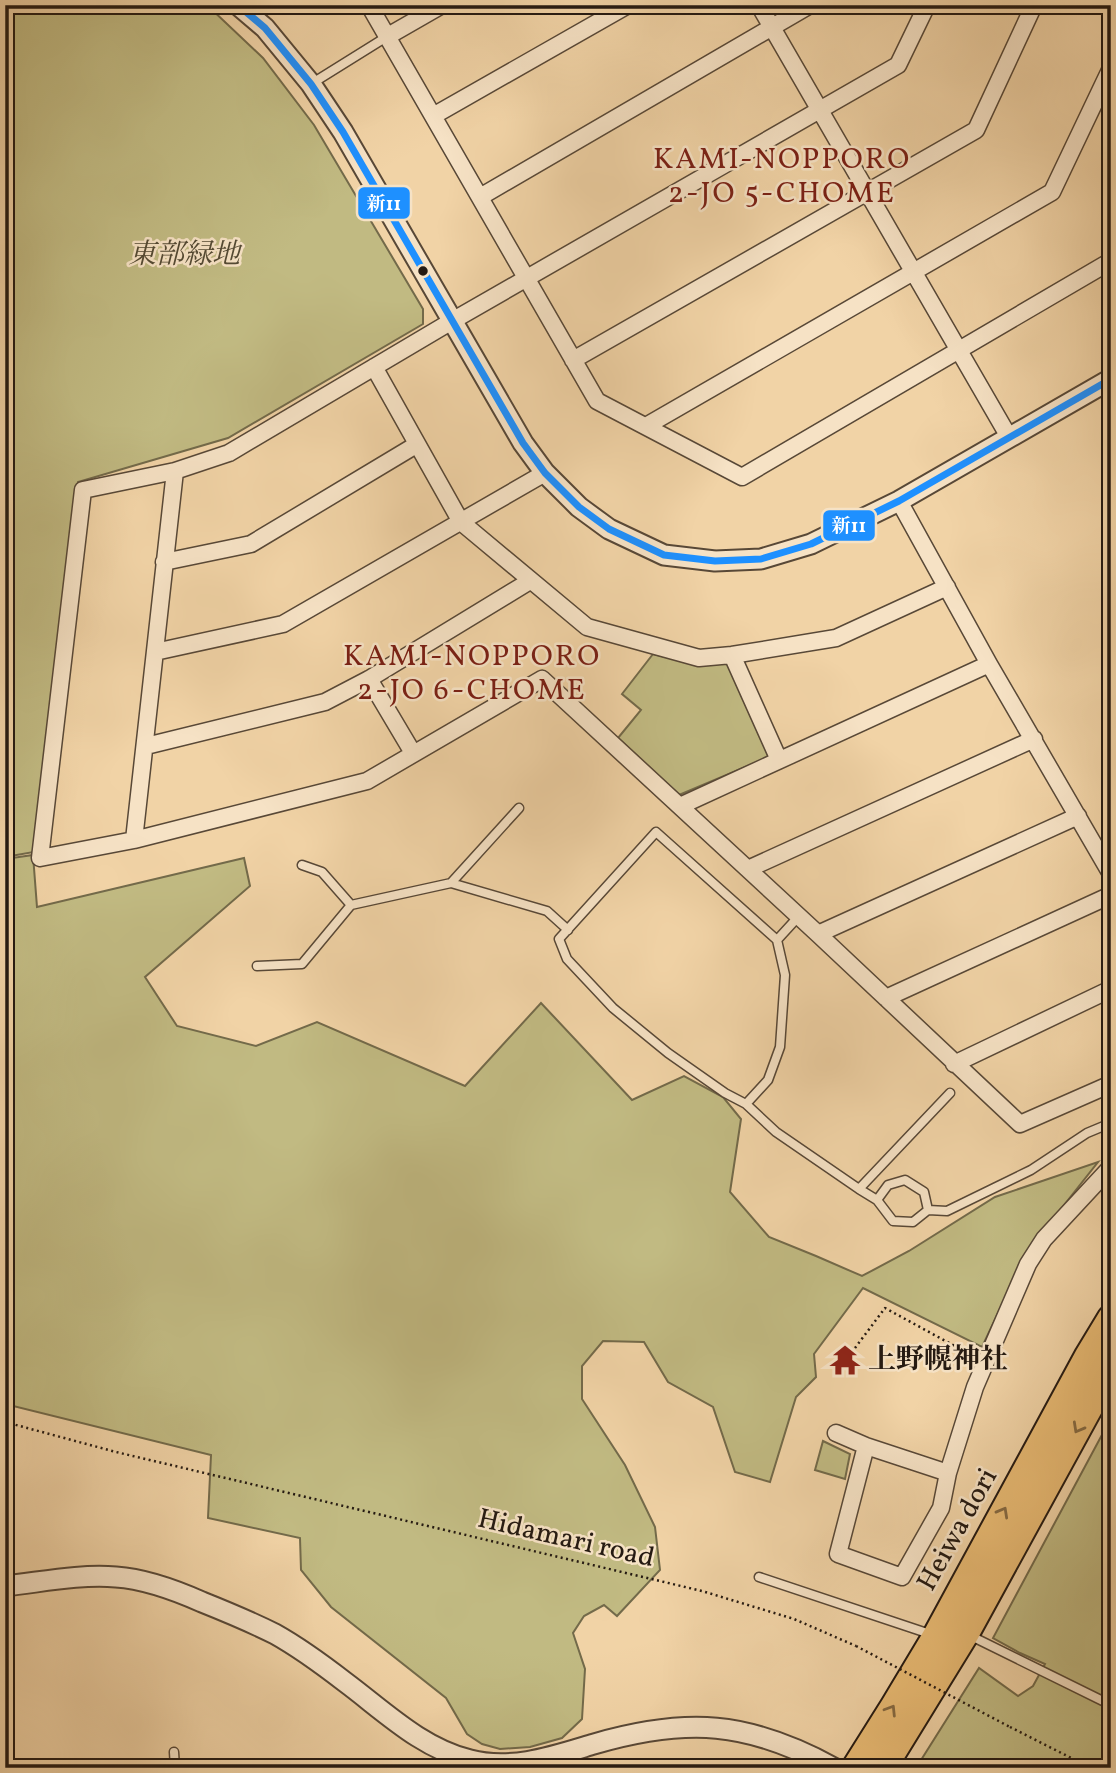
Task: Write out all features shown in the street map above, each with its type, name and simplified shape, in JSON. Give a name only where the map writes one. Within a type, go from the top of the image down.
[{"type":"highway","name":"Heiwa dori","points":[[855,1768],[936,1636],[1111,1318]]},
{"type":"highway","name":"Heiwa dori","points":[[883,1768],[966,1633],[1111,1368]]},
{"type":"street","points":[[238,5],[265,28],[311,84],[343,132],[523,443],[545,473],[579,507],[609,529],[664,555],[715,561],[761,559],[811,544],[899,501],[1111,379]]},
{"type":"street","points":[[369,5],[597,401],[742,477],[1111,261]]},
{"type":"street","points":[[388,36],[442,5]]},
{"type":"street","points":[[433,116],[628,5]]},
{"type":"street","points":[[759,5],[1009,438]]},
{"type":"street","points":[[480,197],[810,5]]},
{"type":"street","points":[[927,5],[898,65],[526,278],[229,453],[175,471],[83,490],[40,858],[134,839],[367,780],[542,679],[1020,1124],[1111,1084]]},
{"type":"street","points":[[573,360],[976,130],[1034,5]]},
{"type":"street","points":[[646,426],[1052,192],[1111,68]]},
{"type":"street","points":[[374,367],[461,522],[587,627],[699,658],[732,655],[836,638],[947,587]]},
{"type":"street","points":[[164,562],[251,544],[416,445]]},
{"type":"street","points":[[134,839],[175,471]]},
{"type":"street","points":[[155,652],[283,624],[545,473]]},
{"type":"street","points":[[899,501],[989,664],[1111,874]]},
{"type":"street","points":[[146,746],[325,702],[530,581]]},
{"type":"street","points":[[732,655],[779,761]]},
{"type":"street","points":[[680,806],[989,664]]},
{"type":"street","points":[[369,678],[413,753]]},
{"type":"street","points":[[748,869],[1034,739]]},
{"type":"street","points":[[818,934],[1078,816]]},
{"type":"street","points":[[886,998],[1111,895]]},
{"type":"street","points":[[954,1063],[1111,989]]},
{"type":"street","points":[[866,1446],[838,1554],[902,1577],[941,1508],[948,1473],[975,1387],[1028,1264],[1044,1239],[1111,1167]]},
{"type":"street","points":[[836,1433],[866,1446],[948,1473]]},
{"type":"street","points":[[5,1586],[101,1576],[146,1582],[178,1592],[276,1635],[315,1659],[419,1737],[444,1752],[471,1761],[500,1764],[528,1762],[627,1735],[665,1728],[699,1726],[763,1737],[804,1752],[834,1768]]},
{"type":"lane","points":[[311,84],[388,36]]},
{"type":"lane","points":[[451,883],[519,808]]},
{"type":"lane","points":[[746,1104],[768,1080],[780,1047],[785,975],[777,940],[656,832],[559,939],[567,959],[613,1008],[668,1054],[746,1104],[776,1132],[877,1200],[893,1221],[913,1222],[928,1210],[947,1211],[1031,1170],[1087,1133],[1111,1123]]},
{"type":"lane","points":[[302,865],[322,872],[351,905]]},
{"type":"lane","points":[[257,966],[302,964],[351,905],[451,883],[547,911],[568,930]]},
{"type":"lane","points":[[777,940],[799,916]]},
{"type":"lane","points":[[859,1189],[950,1093]]},
{"type":"lane","points":[[877,1200],[888,1185],[905,1180],[924,1192],[928,1210]]},
{"type":"lane","points":[[759,1577],[936,1636]]},
{"type":"lane","points":[[966,1633],[1111,1705]]},
{"type":"lane","points":[[174,1752],[175,1768]]},
{"type":"path","points":[[855,1348],[885,1308],[986,1362]]},
{"type":"path","name":"Hidamari road","points":[[5,1422],[116,1452],[702,1591],[794,1619],[856,1646],[1091,1768]]},
{"type":"green space","name":"東部緑地","points":[[5,5],[207,5],[263,58],[314,125],[423,309],[423,324],[228,438],[78,482],[34,852],[5,857]]},
{"type":"green space","points":[[653,654],[695,664],[726,661],[769,757],[679,795],[618,738],[641,710],[622,694]]},
{"type":"green space","points":[[33,855],[37,907],[244,858],[250,886],[145,977],[177,1026],[256,1046],[317,1022],[465,1086],[541,1003],[632,1100],[684,1076],[723,1097],[741,1119],[730,1192],[769,1237],[862,1276],[909,1251],[995,1197],[1098,1162],[1027,1252],[982,1347],[863,1288],[814,1354],[816,1377],[796,1397],[770,1482],[735,1472],[713,1407],[668,1382],[644,1342],[603,1341],[582,1366],[582,1399],[625,1465],[655,1527],[660,1570],[617,1616],[604,1605],[584,1616],[573,1633],[585,1669],[582,1719],[562,1738],[530,1747],[500,1749],[482,1744],[467,1734],[446,1698],[331,1607],[301,1570],[300,1538],[208,1518],[211,1455],[5,1404],[5,859]]},
{"type":"green space","points":[[1111,1418],[1111,1768],[916,1768],[979,1668],[1018,1696],[1033,1686],[1045,1664],[993,1638]]},
{"type":"green space","points":[[823,1441],[850,1454],[845,1479],[815,1470]]},
{"type":"transit line","name":"新11","points":[[238,5],[265,28],[311,84],[343,132],[523,443],[545,473],[579,507],[609,529],[664,555],[715,561],[761,559],[811,544],[899,501],[1111,379]]},
{"type":"place","name":"上野幌神社","points":[[845,1360]]},
{"type":"district","name":"KAMI-NOPPORO 2-JO 5-CHOME","points":[[782,177]]},
{"type":"district","name":"KAMI-NOPPORO 2-JO 6-CHOME","points":[[472,674]]}]
